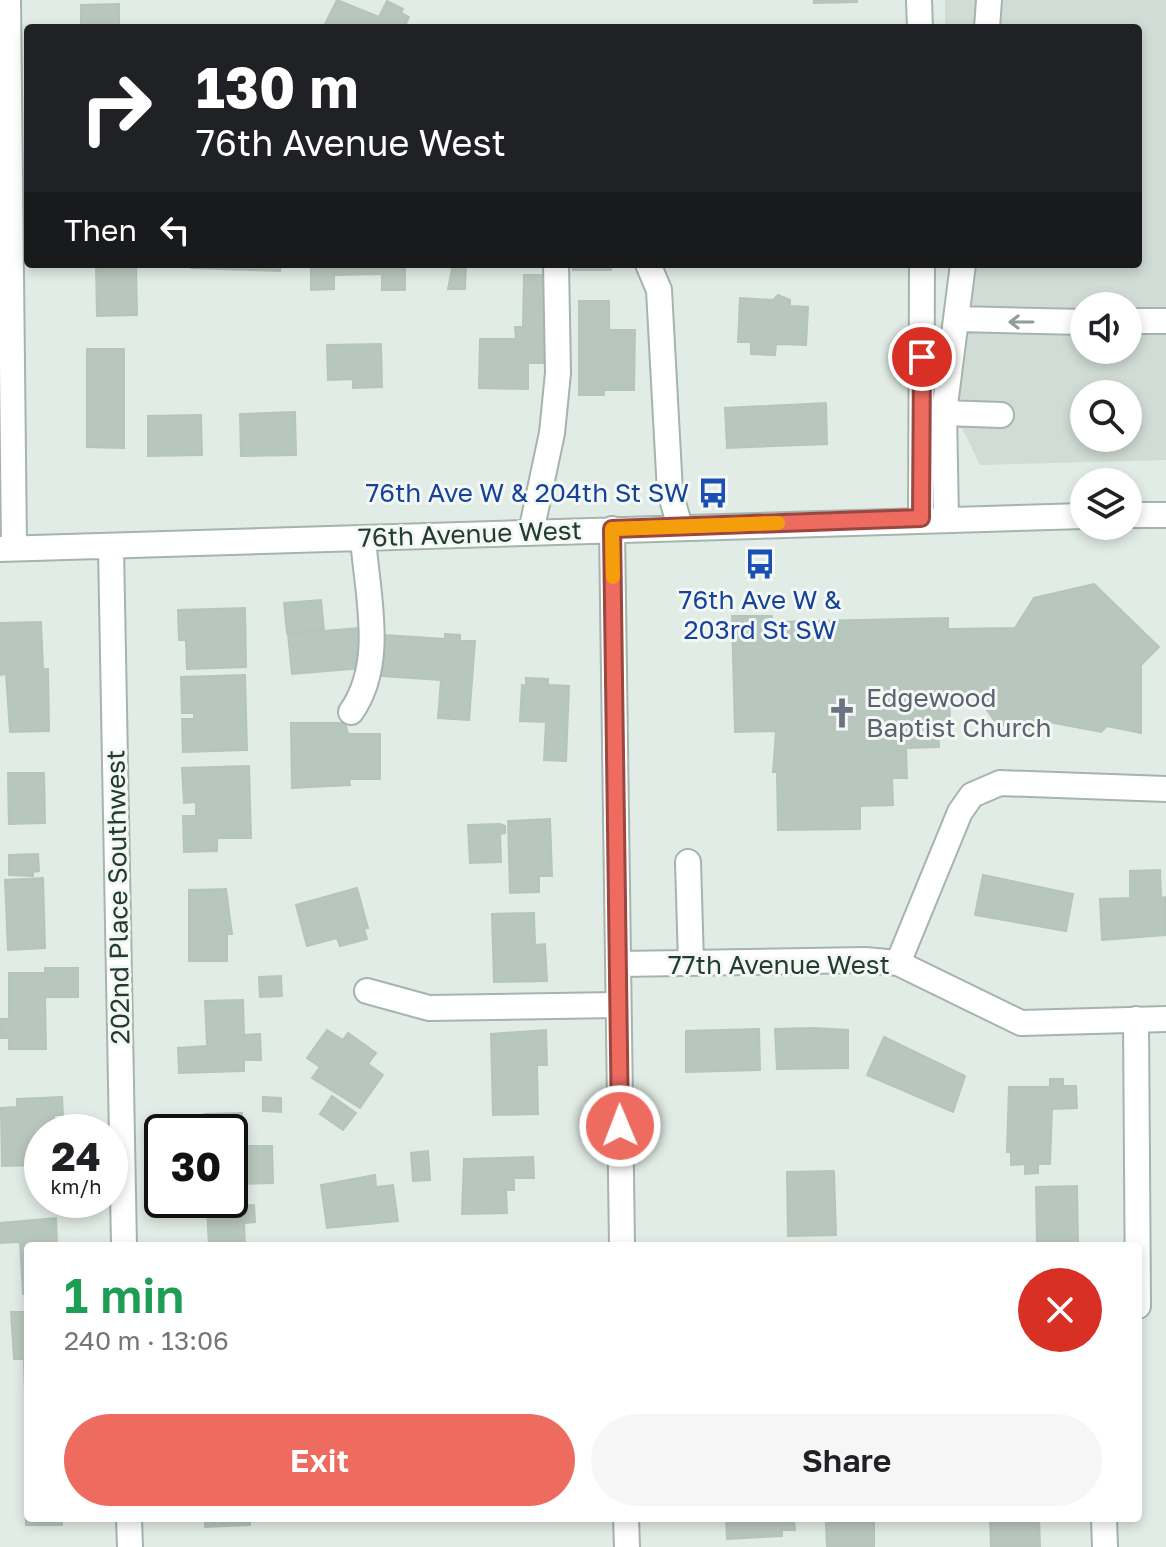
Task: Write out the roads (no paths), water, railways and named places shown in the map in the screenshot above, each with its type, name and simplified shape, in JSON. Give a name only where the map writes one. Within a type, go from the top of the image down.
[{"type":"street","points":[[7,548],[19,158],[4,28],[8,0]]},
{"type":"street","points":[[919,0],[920,24]]},
{"type":"street","points":[[987,24],[989,0]]},
{"type":"street","points":[[531,532],[552,433],[558,373],[556,268]]},
{"type":"street","points":[[650,268],[659,290],[670,492],[680,527]]},
{"type":"street","points":[[921,518],[922,268]]},
{"type":"street","points":[[946,518],[944,413],[963,268]]},
{"type":"street","points":[[957,319],[1070,322]]},
{"type":"street","points":[[1142,321],[1166,321]]},
{"type":"street","points":[[944,413],[1001,415]]},
{"type":"street","points":[[1142,515],[1166,515]]},
{"type":"street","name":"76th Avenue West","points":[[7,548],[111,547],[921,518],[1070,516]]},
{"type":"street","points":[[612,529],[622,1242]]},
{"type":"street","points":[[351,712],[365,693],[371,668],[363,538]]},
{"type":"street","name":"202nd Place Southwest","points":[[111,547],[124,1242]]},
{"type":"street","points":[[898,963],[960,812],[972,795],[1000,783],[1166,789]]},
{"type":"street","points":[[688,862],[691,963]]},
{"type":"street","name":"77th Avenue West","points":[[619,964],[865,960],[898,963],[1021,1023],[1166,1019]]},
{"type":"street","points":[[367,991],[429,1008],[617,1005]]},
{"type":"street","points":[[1136,1019],[1138,1242]]},
{"type":"street","points":[[129,1522],[130,1547]]},
{"type":"street","points":[[626,1522],[627,1547]]},
{"type":"street","points":[[1104,1522],[1105,1547]]},
{"type":"place","name":"76th Ave W & 204th St SW","points":[[713,493]]},
{"type":"place","name":"76th Ave W & 203rd St SW","points":[[760,564]]},
{"type":"place","name":"Edgewood Baptist Church","points":[[842,713]]}]
